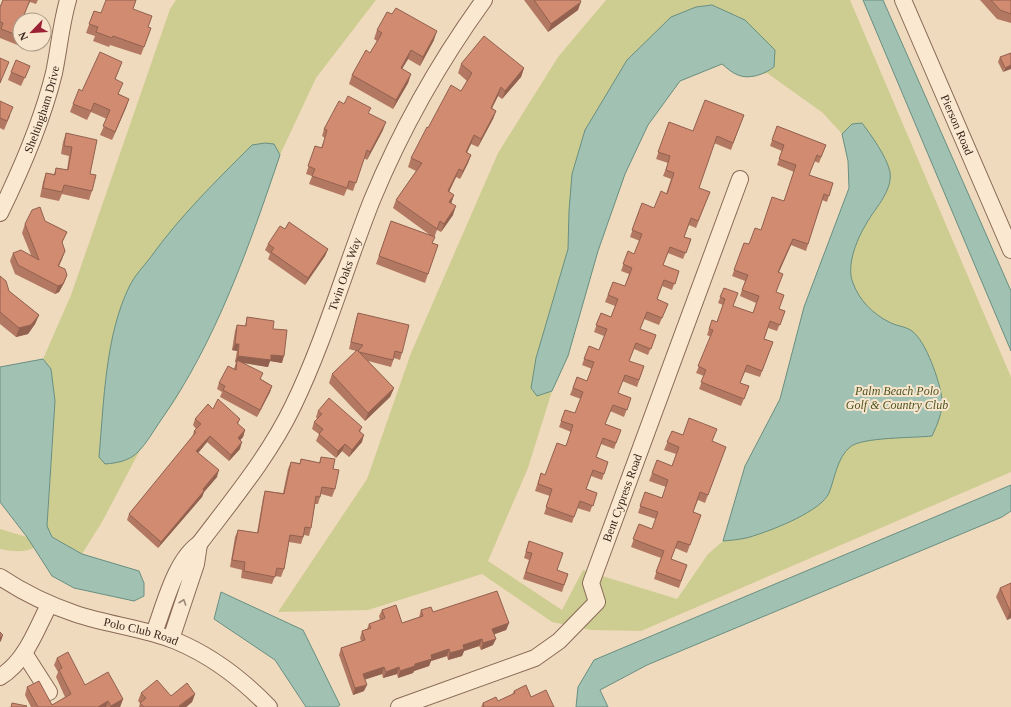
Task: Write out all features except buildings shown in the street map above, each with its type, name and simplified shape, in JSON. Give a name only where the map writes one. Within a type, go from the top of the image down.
[{"type":"street","name":"Sheltingham Drive","points":[[0,213],[29,150],[44,108],[54,72],[68,0]]},
{"type":"street","name":"Twin Oaks Way","points":[[154,633],[180,566],[192,550],[199,544],[260,462],[293,406],[372,200],[393,153],[443,62],[484,0]]},
{"type":"street","name":"Pierson Road","points":[[903,0],[1011,250]]},
{"type":"street","name":"Bent Cypress Road","points":[[399,707],[536,658],[560,641],[597,602],[592,583],[740,179]]},
{"type":"street","name":"Twin Oaks Way","points":[[171,639],[196,564],[199,544]]},
{"type":"street","name":"Polo Club Road","points":[[0,577],[23,592],[49,605],[77,615],[154,633],[193,649],[219,664],[250,688],[269,707]]},
{"type":"street","points":[[0,676],[10,670],[24,653],[49,605]]},
{"type":"street","points":[[24,653],[49,692]]},
{"type":"green space","points":[[176,0],[376,0],[316,78],[280,155],[257,222],[221,313],[176,399],[139,452],[102,522],[82,554],[52,537],[28,550],[16,551],[0,549],[0,529],[27,537],[47,526],[55,401],[51,369],[43,359],[71,295],[170,9]]},
{"type":"green space","name":"Palm Beach Polo Golf & Country Club","points":[[606,0],[850,0],[1011,377],[1011,472],[641,631],[591,630],[552,622],[482,574],[368,610],[278,612],[367,479],[411,353],[498,153],[558,57]],"holes":[[[722,64],[743,76],[753,76],[767,73],[823,113],[842,134],[848,161],[849,188],[804,307],[780,399],[745,466],[723,541],[708,554],[677,599],[583,570],[562,610],[488,561],[528,468],[552,391],[568,356],[598,251],[625,174],[648,125],[680,81]]]},
{"type":"shaded area","points":[[863,0],[883,0],[1011,291],[1011,351]]},
{"type":"shaded area","points":[[712,5],[745,20],[775,50],[774,67],[762,74],[747,77],[736,74],[722,64],[680,81],[648,125],[625,174],[598,251],[568,356],[552,391],[537,396],[531,388],[536,358],[568,249],[572,174],[585,130],[627,60],[671,17],[696,7]]},
{"type":"shaded area","points":[[862,123],[886,160],[890,172],[890,179],[886,194],[868,220],[855,246],[851,262],[851,277],[859,295],[872,311],[889,322],[912,331],[922,343],[932,362],[941,392],[942,409],[932,436],[889,438],[865,441],[850,447],[839,462],[829,493],[824,500],[807,513],[785,524],[752,536],[723,541],[745,466],[780,399],[804,307],[849,188],[848,161],[842,134],[852,124]]},
{"type":"shaded area","points":[[265,143],[274,144],[280,155],[244,257],[230,292],[199,358],[181,390],[141,448],[127,459],[105,464],[99,457],[107,369],[115,325],[130,285],[137,274],[186,213],[252,145]]},
{"type":"shaded area","points":[[43,359],[51,369],[55,401],[47,526],[52,537],[82,554],[139,571],[144,583],[144,596],[134,601],[74,588],[52,576],[27,537],[0,502],[0,367]]},
{"type":"shaded area","points":[[1011,485],[1011,511],[1002,517],[647,665],[600,690],[608,707],[576,707],[578,687],[594,660]]},
{"type":"shaded area","points":[[221,592],[303,630],[340,705],[337,707],[306,707],[275,660],[214,619]]}]
